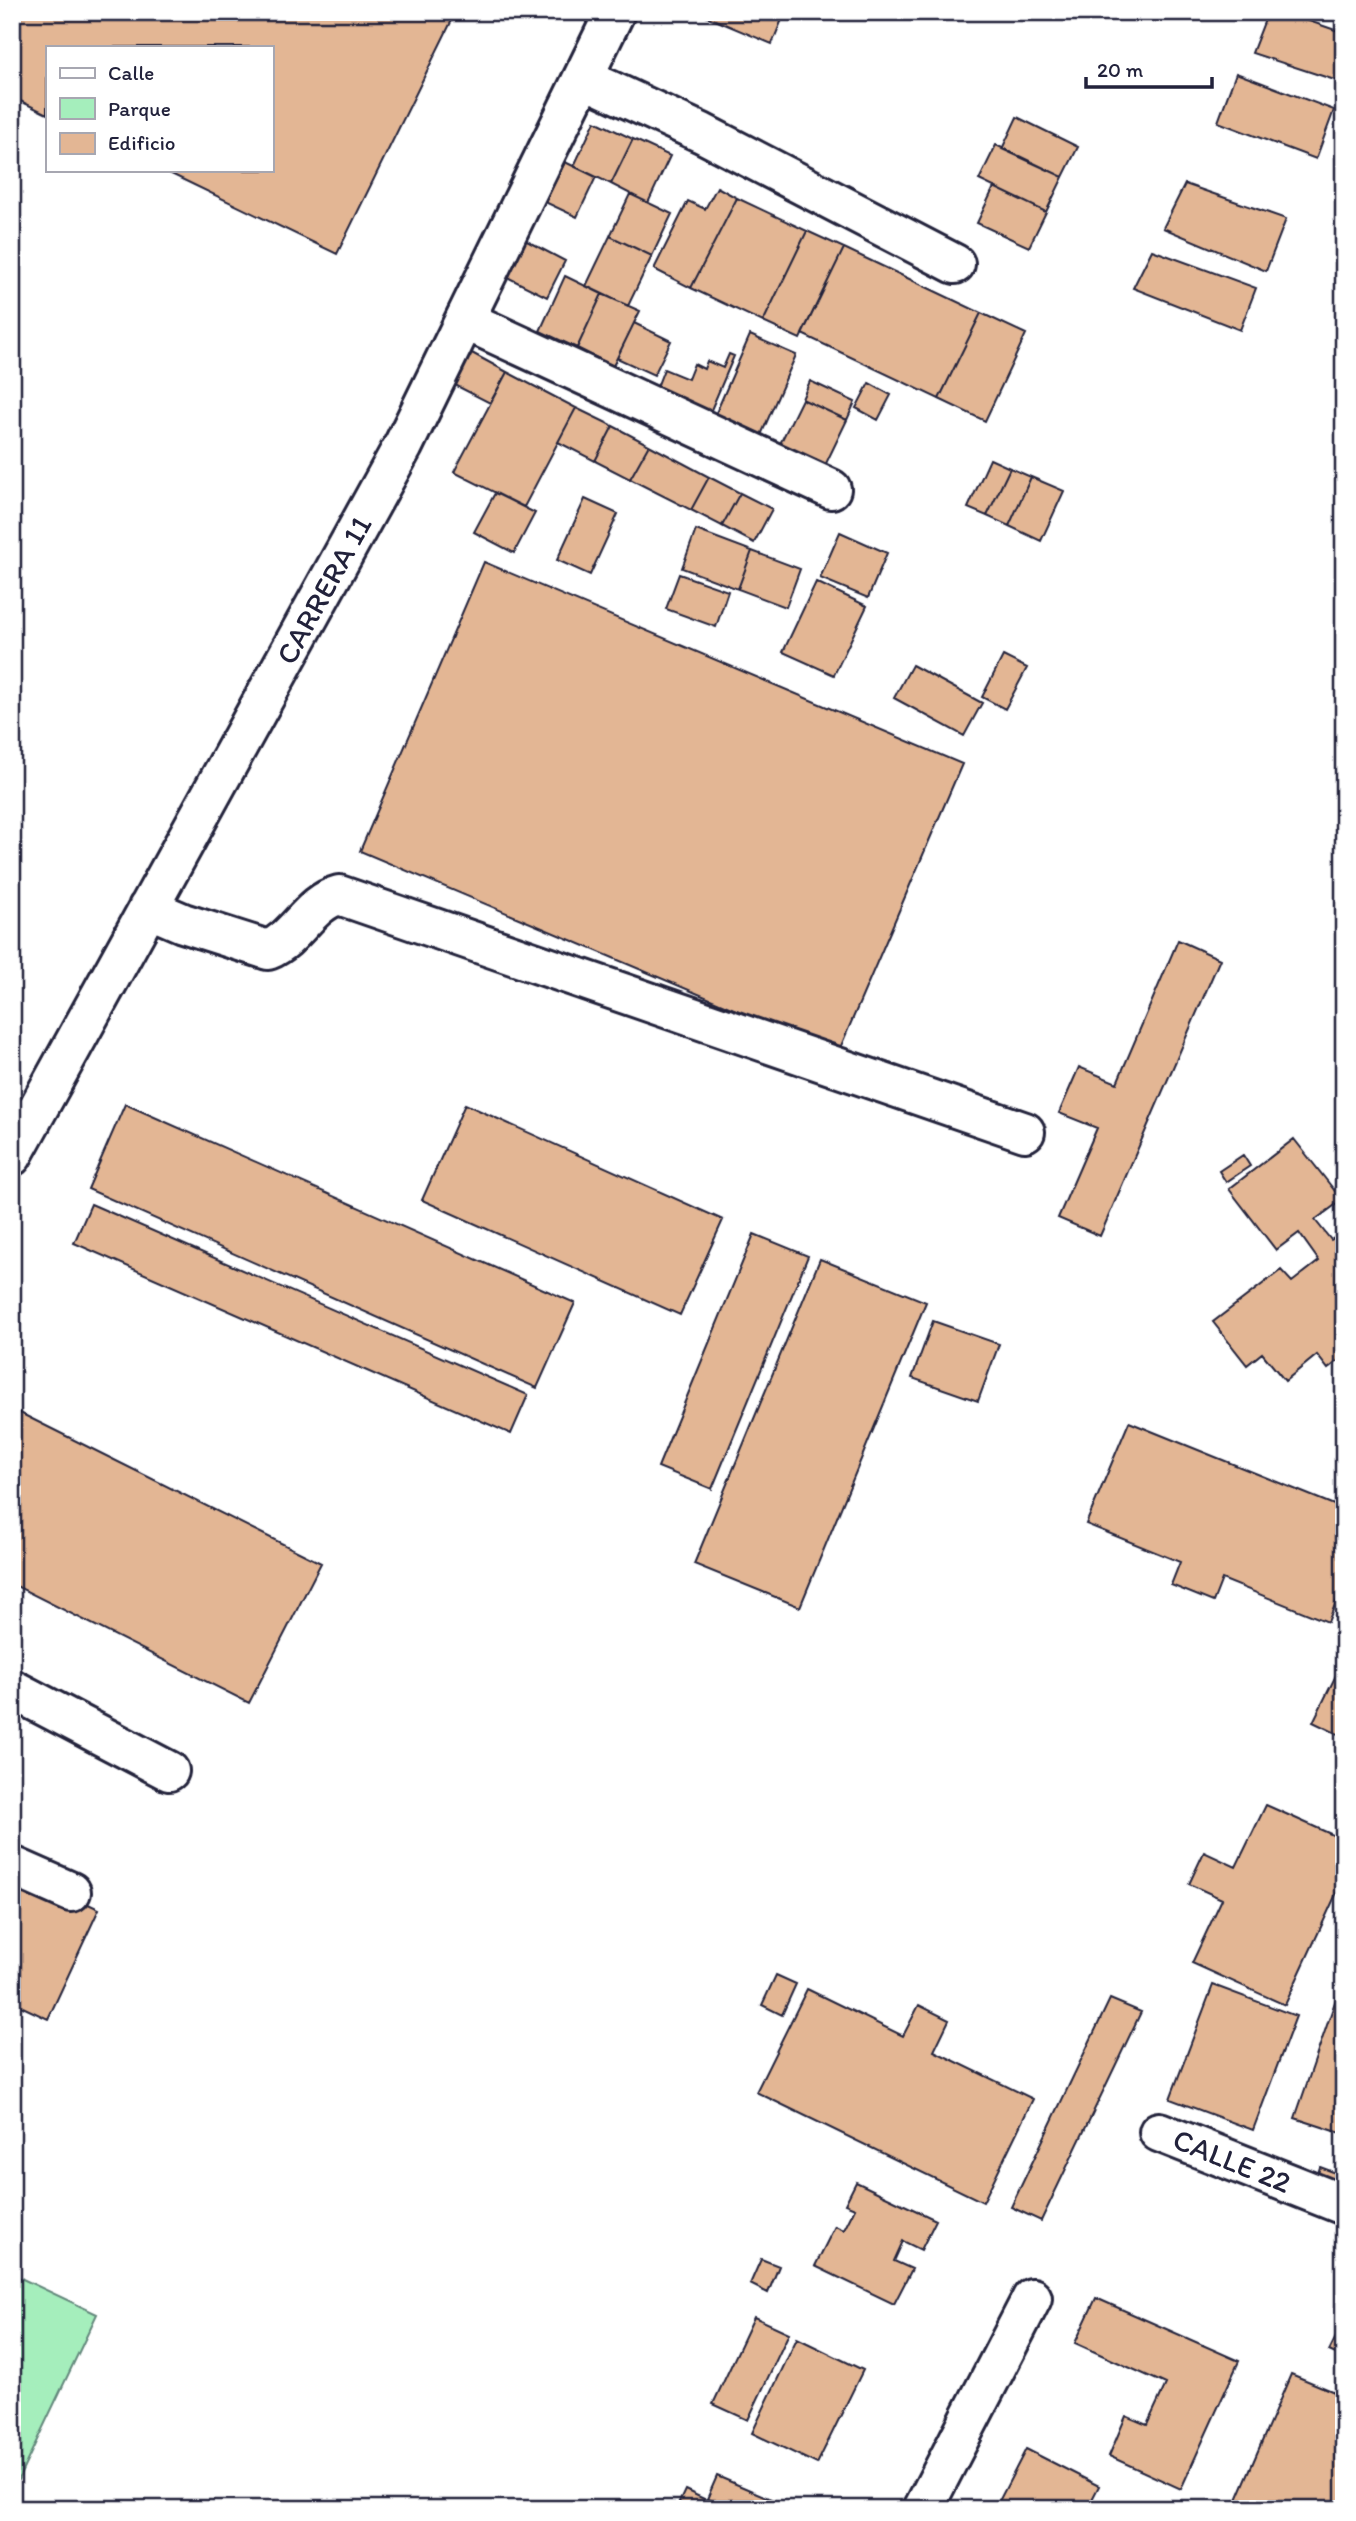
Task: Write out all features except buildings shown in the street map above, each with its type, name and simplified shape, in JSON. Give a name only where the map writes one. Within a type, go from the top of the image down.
[{"type":"street","name":"CARRERA 11","points":[[12,1156],[403,446],[615,12]]},
{"type":"street","points":[[583,78],[702,134],[955,264]]},
{"type":"street","points":[[465,320],[831,489]]},
{"type":"street","points":[[148,908],[183,923],[268,950],[281,945],[325,899],[339,895],[1025,1132]]},
{"type":"street","points":[[12,1689],[169,1771]]},
{"type":"street","points":[[12,1866],[72,1892]]},
{"type":"street","name":"CALLE 22","points":[[1159,2132],[1344,2205]]},
{"type":"street","points":[[923,2509],[1032,2298]]},
{"type":"green space","points":[[12,2274],[97,2314],[18,2480],[12,2478]]}]
